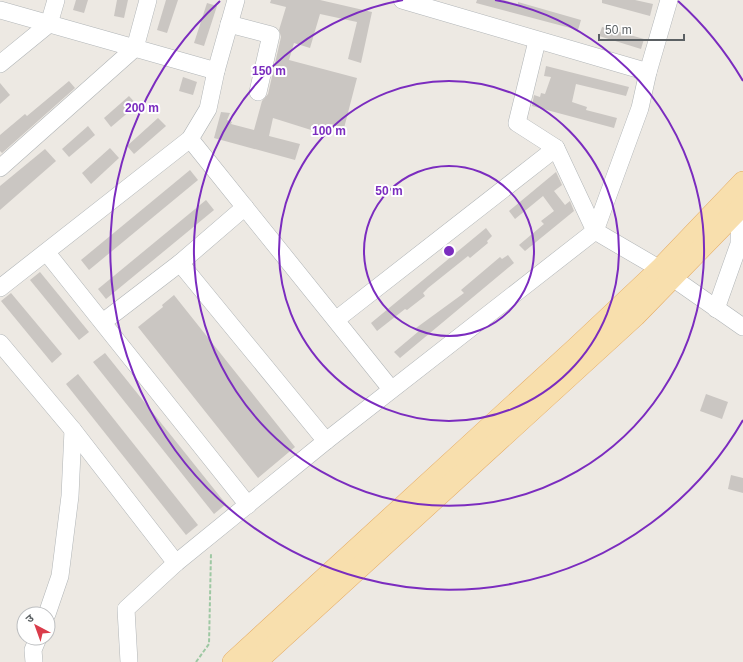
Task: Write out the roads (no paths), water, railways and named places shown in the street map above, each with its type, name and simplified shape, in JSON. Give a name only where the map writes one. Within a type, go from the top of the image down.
[{"type":"main road","points":[[233,662],[452,471],[635,316],[666,273],[739,197]]},
{"type":"main road","points":[[256,662],[452,471]]},
{"type":"street","points":[[0,64],[49,24],[56,0]]},
{"type":"street","points":[[0,168],[135,48],[148,0]]},
{"type":"street","points":[[0,288],[47,253],[190,139],[208,110],[216,71],[236,0]]},
{"type":"street","points":[[405,0],[537,41],[648,72]]},
{"type":"street","points":[[129,662],[126,609],[176,563],[391,388],[595,231],[640,108],[648,72],[669,0]]},
{"type":"street","points":[[0,10],[216,71]]},
{"type":"street","points":[[229,24],[271,35],[258,92]]},
{"type":"street","points":[[537,41],[517,123],[556,148],[595,231],[666,273],[743,327]]},
{"type":"street","points":[[190,139],[337,319],[391,388]]},
{"type":"street","points":[[337,319],[556,148]]},
{"type":"street","points":[[716,309],[739,244],[739,197]]},
{"type":"street","points":[[103,322],[180,263],[245,207]]},
{"type":"street","points":[[47,253],[248,505]]},
{"type":"street","points":[[180,263],[326,441]]},
{"type":"street","points":[[0,343],[73,430],[176,563]]},
{"type":"street","points":[[50,606],[60,576],[70,496],[73,430]]},
{"type":"street","points":[[34,662],[33,650],[35,646]]}]
